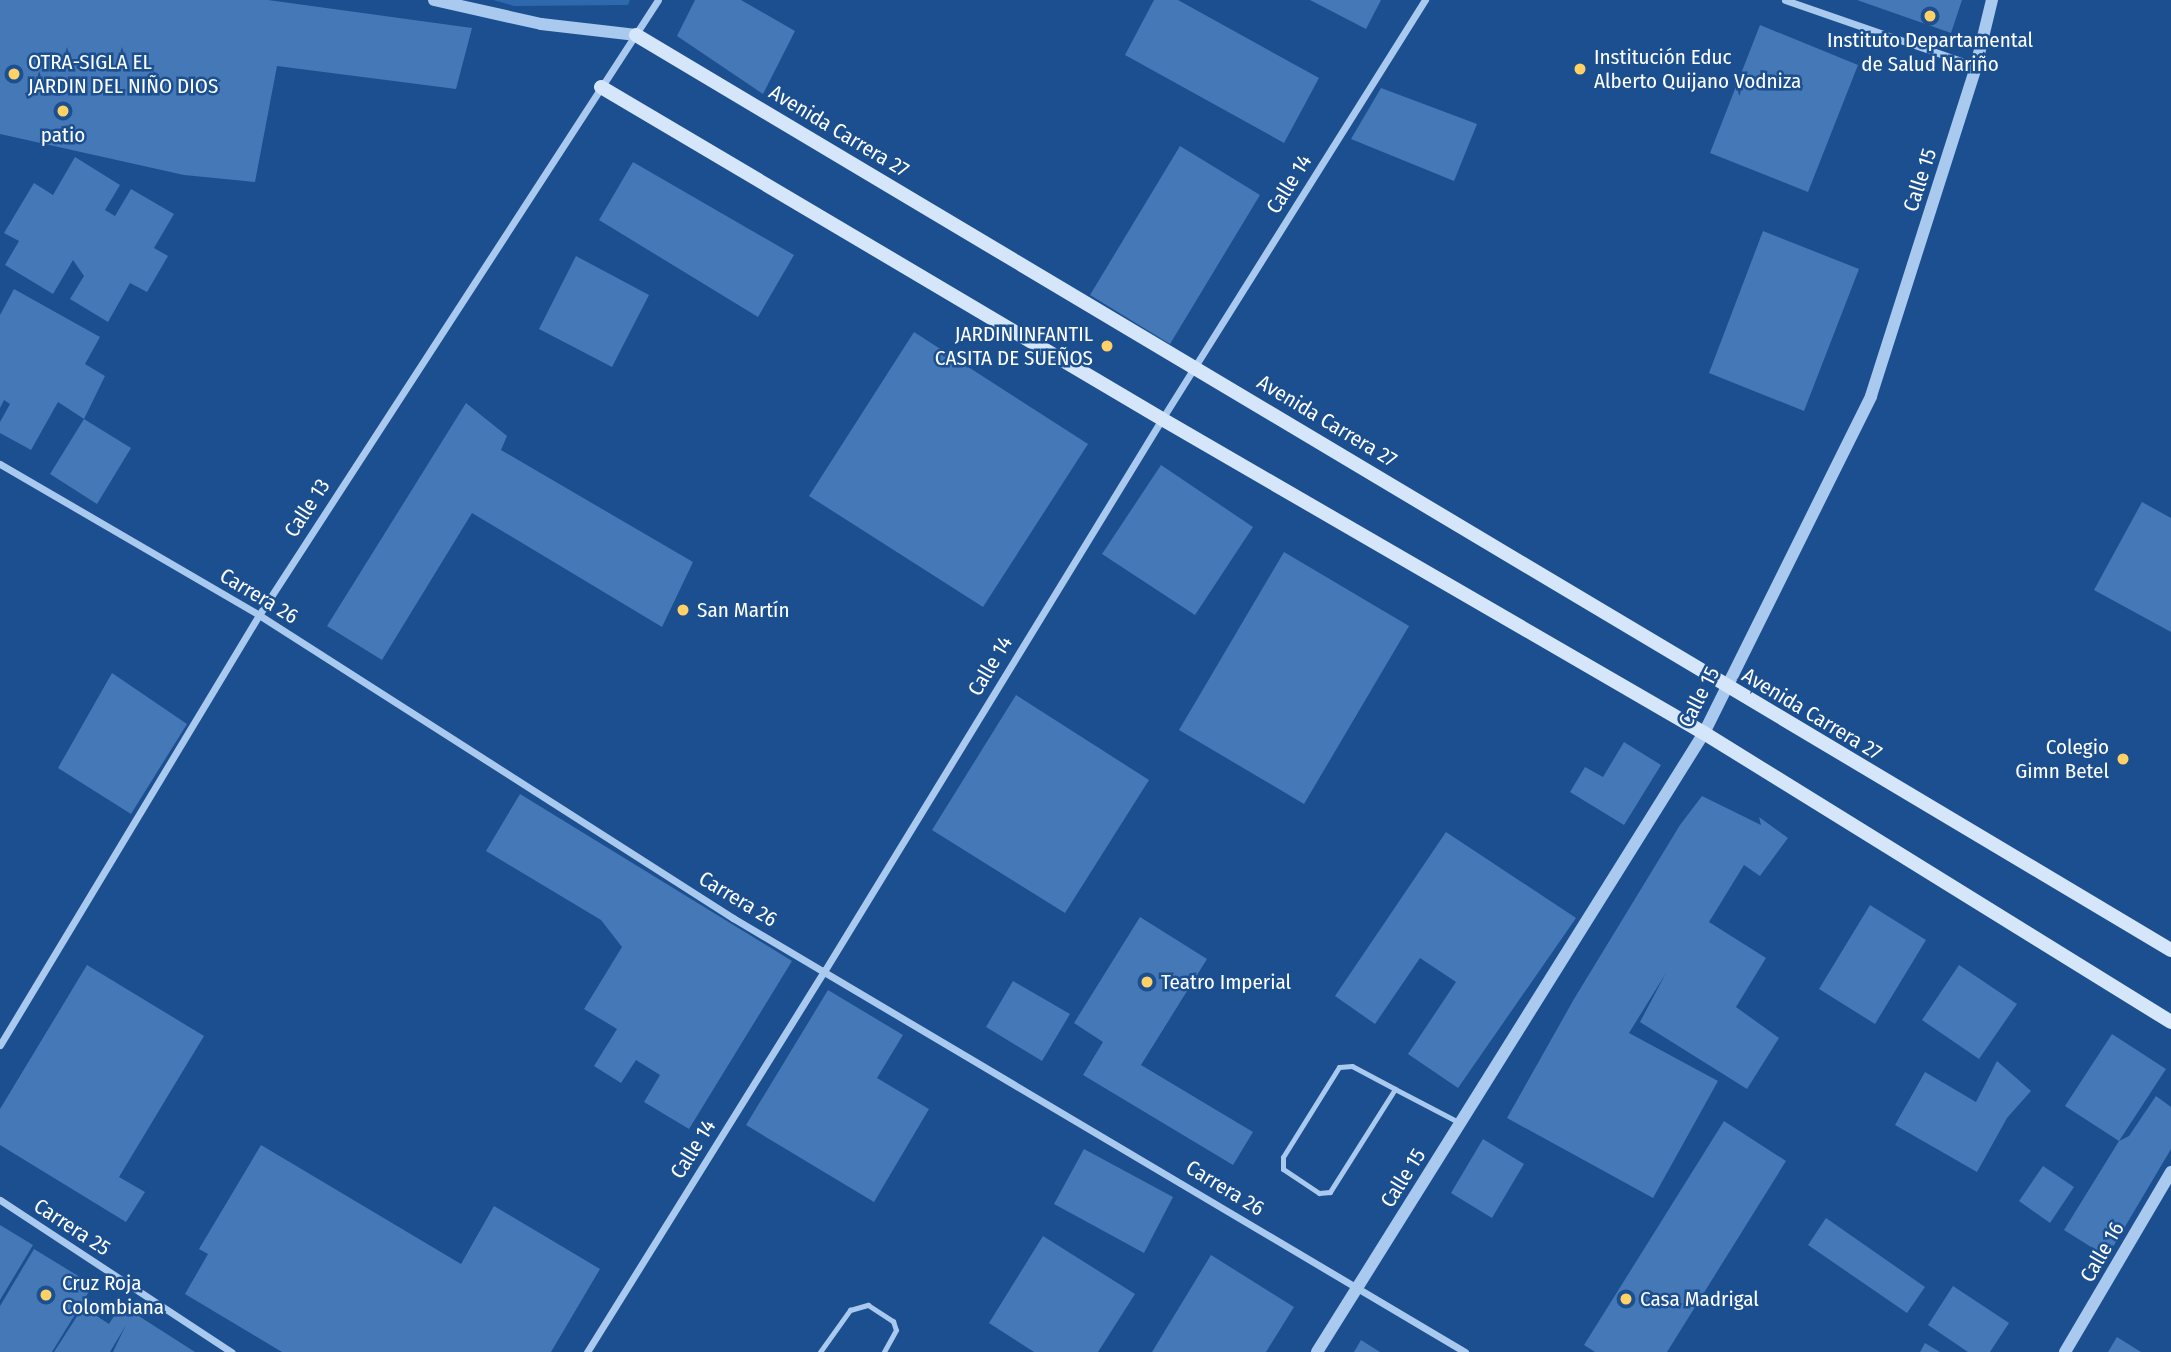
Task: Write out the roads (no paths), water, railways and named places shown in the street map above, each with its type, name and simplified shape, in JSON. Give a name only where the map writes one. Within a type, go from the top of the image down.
[{"type":"main road","name":"Avenida Carrera 27","points":[[636,35],[1195,366],[1725,687],[2171,950]]},
{"type":"main road","points":[[601,87],[1162,419],[1704,733],[2171,1022]]},
{"type":"street","name":"Avenida Carrera 27","points":[[434,0],[541,24],[636,35]]},
{"type":"street","name":"Calle 13","points":[[0,1045],[259,615],[658,0]]},
{"type":"street","name":"Calle 14","points":[[587,1352],[825,970],[1162,419],[1425,0]]},
{"type":"street","points":[[1785,0],[1976,66]]},
{"type":"street","name":"Calle 15","points":[[1317,1352],[1704,733],[1871,396],[1976,66],[1992,0]]},
{"type":"street","name":"Carrera 26","points":[[0,464],[259,615],[733,918],[825,970],[1465,1352]]},
{"type":"street","name":"Calle 16","points":[[2065,1352],[2171,1172]]},
{"type":"street","name":"Carrera 25","points":[[0,1200],[230,1352]]},
{"type":"lane","points":[[1395,1089],[1331,1192],[1319,1193],[1283,1169],[1283,1157],[1339,1067],[1352,1066],[1460,1123]]},
{"type":"lane","points":[[820,1352],[850,1310],[868,1305],[892,1321],[897,1330],[884,1352]]},
{"type":"place","name":"Instituto Departamental de Salud Nariño","points":[[1930,16]]},
{"type":"place","name":"Institución Educ Alberto Quijano Vodniza","points":[[1580,69]]},
{"type":"place","name":"OTRA-SIGLA EL JARDIN DEL NIÑO DIOS","points":[[14,74]]},
{"type":"place","name":"patio","points":[[63,111]]},
{"type":"place","name":"JARDIN INFANTIL CASITA DE SUEÑOS","points":[[1107,346]]},
{"type":"place","name":"San Martín","points":[[683,610]]},
{"type":"place","name":"Colegio Gimn Betel","points":[[2123,759]]},
{"type":"place","name":"Teatro Imperial","points":[[1147,982]]},
{"type":"place","name":"Cruz Roja Colombiana","points":[[46,1295]]},
{"type":"place","name":"Casa Madrigal","points":[[1626,1299]]}]
